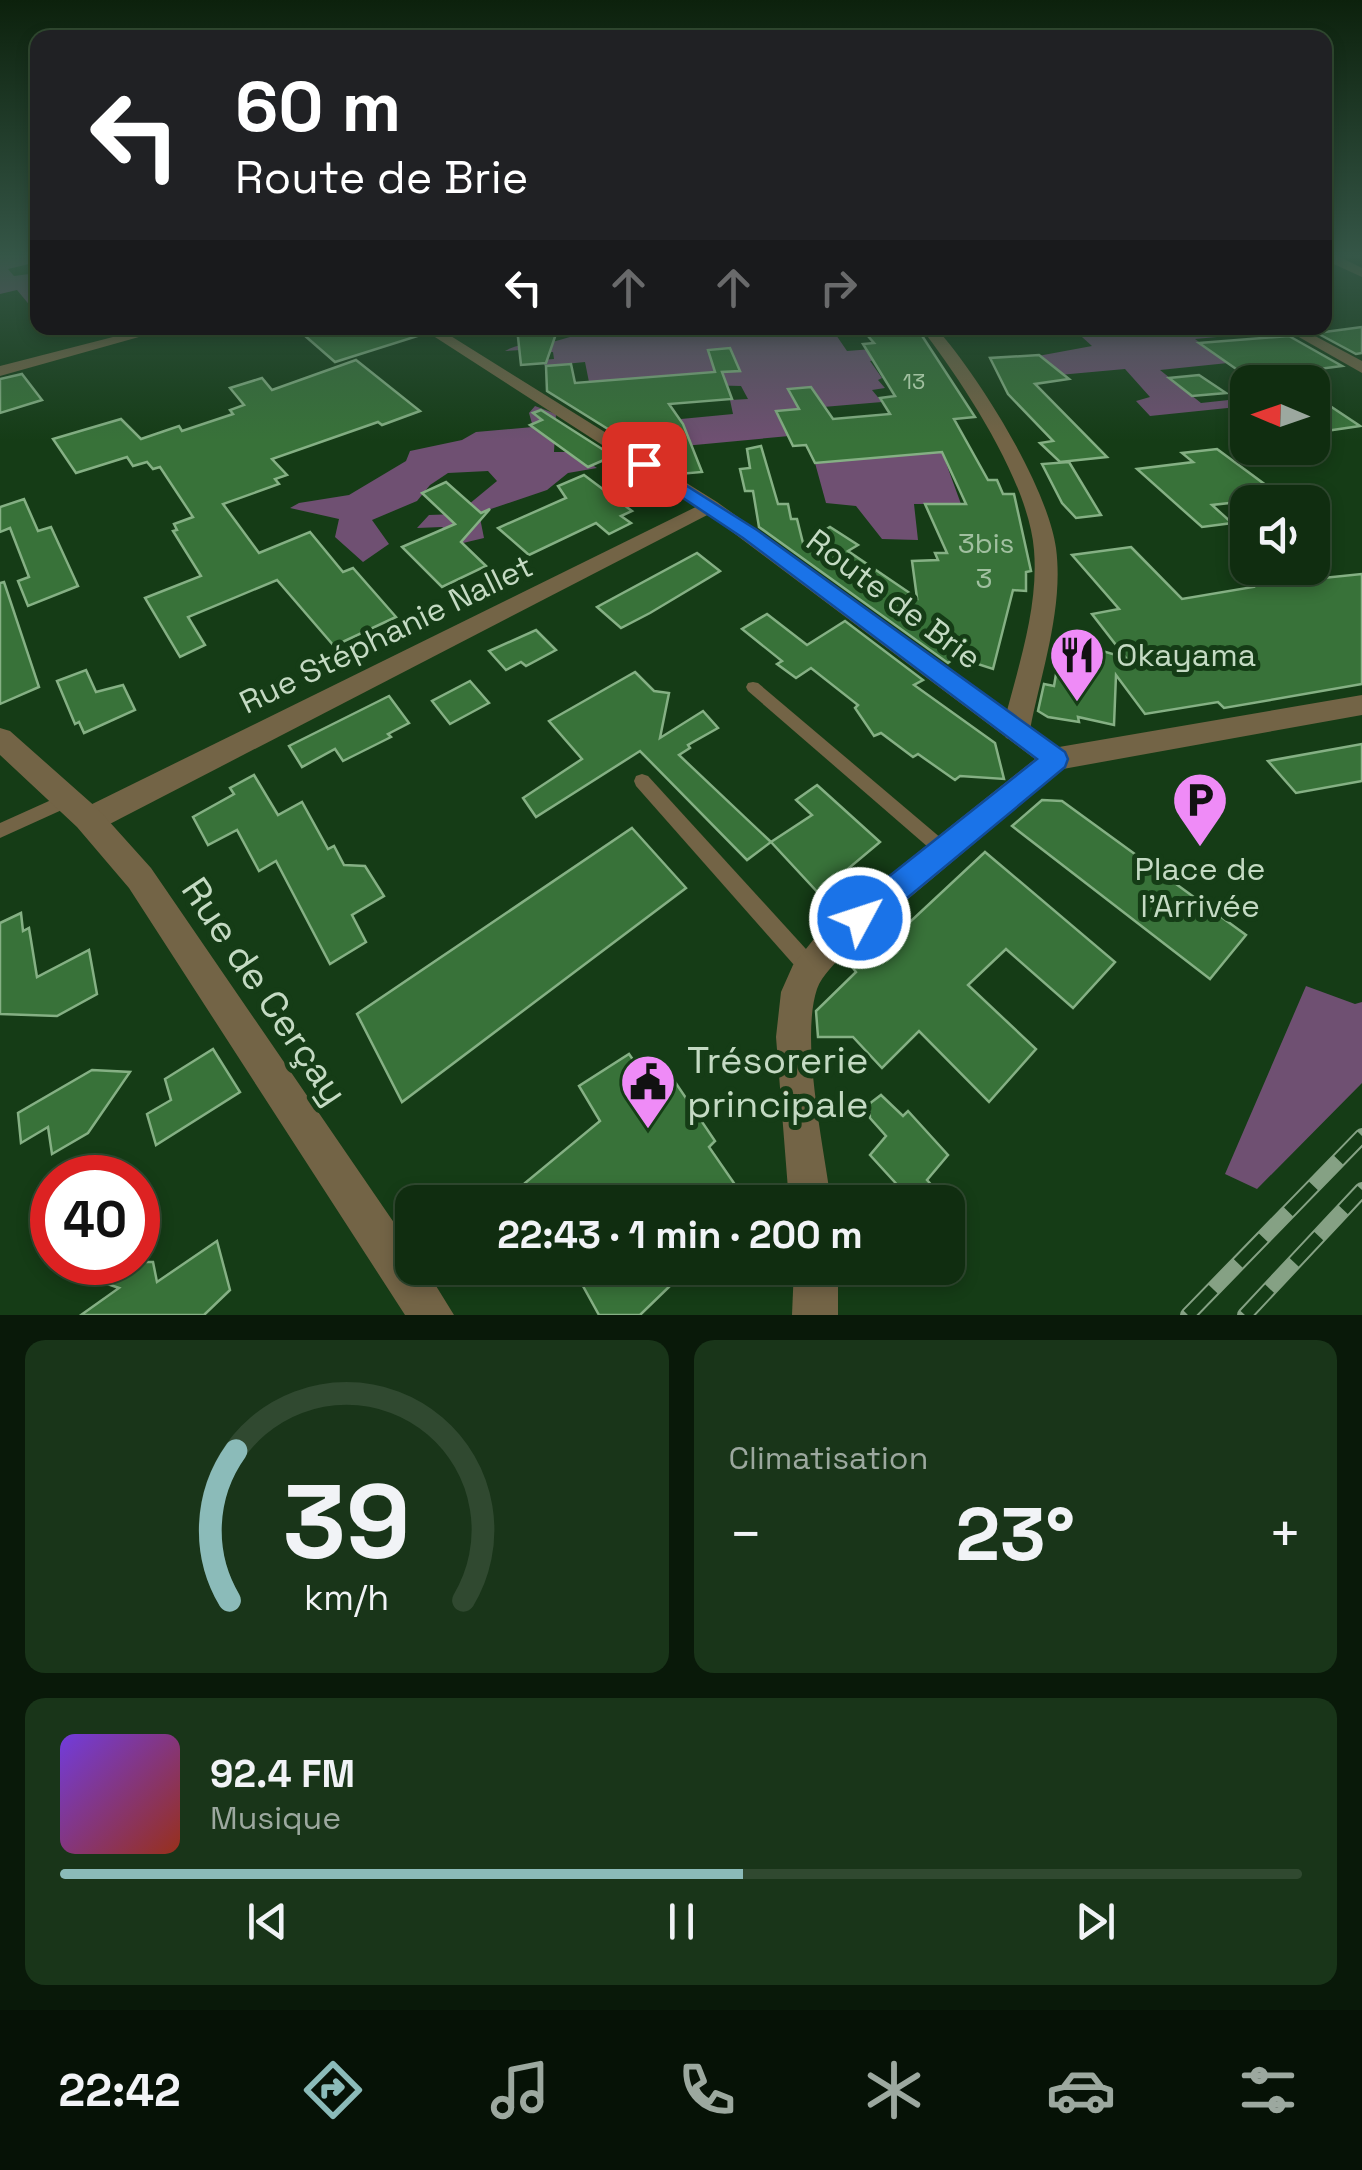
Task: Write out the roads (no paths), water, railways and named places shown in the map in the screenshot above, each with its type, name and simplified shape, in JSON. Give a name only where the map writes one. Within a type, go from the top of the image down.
[{"type":"street","points":[[0,372],[138,335]]},
{"type":"street","name":"Route de Brie","points":[[439,335],[710,506],[1056,759]]},
{"type":"street","points":[[935,335],[985,412],[1021,482],[1044,544],[1040,608],[1016,730]]},
{"type":"street","points":[[1303,335],[1362,368]]},
{"type":"street","name":"Rue Stéphanie Nallet","points":[[80,809],[710,506]]},
{"type":"street","points":[[808,1185],[795,1038],[798,994],[809,967],[834,940],[1056,759],[1362,705]]},
{"type":"street","name":"Rue de Cerçay","points":[[0,739],[80,809],[178,926],[204,977],[430,1315]]},
{"type":"street","points":[[815,1315],[816,1285]]},
{"type":"lane","points":[[753,687],[942,849]]},
{"type":"lane","points":[[642,781],[809,967]]},
{"type":"lane","points":[[0,832],[80,809]]},
{"type":"railway","points":[[1188,1315],[1362,1136]]},
{"type":"railway","points":[[1245,1315],[1362,1190]]},
{"type":"place","name":"Okayama","points":[[1077,704]]},
{"type":"place","name":"Place de l'Arrivée","points":[[1200,849]]},
{"type":"place","name":"Trésorerie principale","points":[[648,1131]]}]
